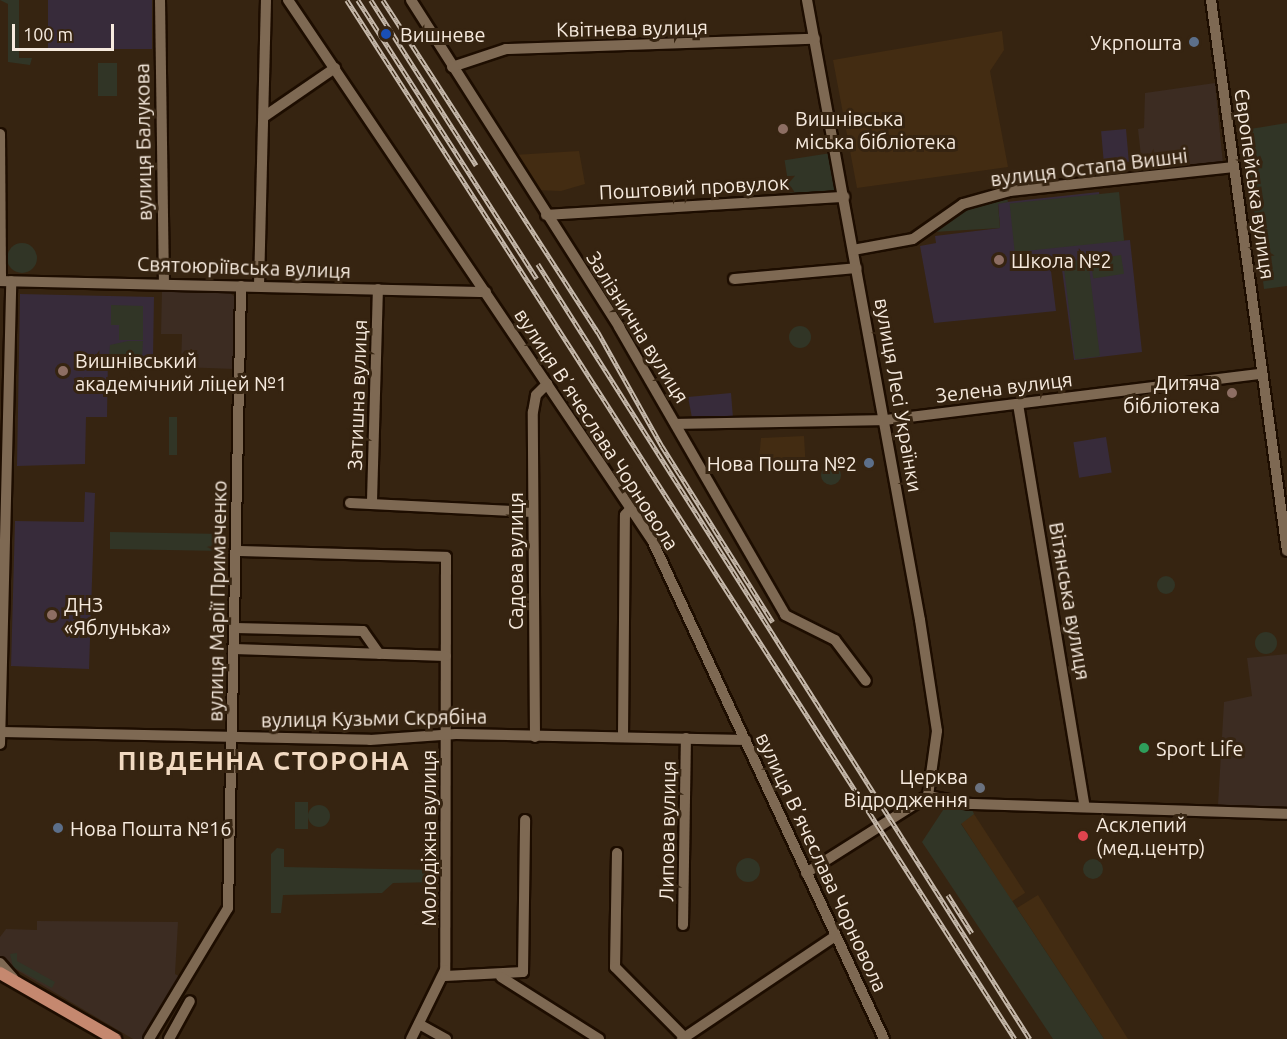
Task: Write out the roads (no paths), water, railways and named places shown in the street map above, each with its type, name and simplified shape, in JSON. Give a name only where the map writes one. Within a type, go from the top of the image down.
[{"type":"main road","points":[[0,973],[115,1039]]},
{"type":"street","name":"вулиця Балукова","points":[[160,0],[164,283]]},
{"type":"street","points":[[259,286],[265,116],[266,0]]},
{"type":"street","name":"вулиця Вʼячеслава Чорновола","points":[[288,0],[631,508],[675,583],[884,1039]]},
{"type":"street","name":"Залізнична вулиця","points":[[411,0],[677,424],[678,435],[785,615],[835,639],[866,681]]},
{"type":"street","name":"вулиця Лесі Українки","points":[[807,0],[885,420],[937,731],[928,796]]},
{"type":"street","name":"Європейська вулиця","points":[[1211,0],[1287,551]]},
{"type":"street","name":"Квітнева вулиця","points":[[453,67],[506,50],[815,39]]},
{"type":"street","points":[[265,116],[335,68]]},
{"type":"street","points":[[0,134],[4,281],[2,732],[0,744]]},
{"type":"street","name":"вулиця Остапа Вишні","points":[[854,250],[913,239],[963,204],[1010,191],[1234,167]]},
{"type":"street","name":"Поштовий провулок","points":[[546,215],[844,197]]},
{"type":"street","points":[[734,279],[857,268]]},
{"type":"street","name":"Святоюріївська вулиця","points":[[4,281],[486,292]]},
{"type":"street","name":"вулиця Марії Примаченко","points":[[149,1039],[228,908],[241,286]]},
{"type":"street","name":"Затишна вулиця","points":[[372,501],[378,289]]},
{"type":"street","name":"Зелена вулиця","points":[[677,424],[885,420],[1262,374]]},
{"type":"street","name":"Садова вулиця","points":[[535,737],[533,412],[537,395],[547,384]]},
{"type":"street","name":"Вітянська вулиця","points":[[1018,404],[1084,804]]},
{"type":"street","points":[[350,503],[372,501],[421,509],[533,512]]},
{"type":"street","points":[[623,736],[625,515],[631,508]]},
{"type":"street","name":"Молодіжна вулиця","points":[[236,551],[446,557],[445,976],[411,1039]]},
{"type":"street","points":[[235,628],[363,632],[379,654]]},
{"type":"street","points":[[234,649],[446,656]]},
{"type":"street","name":"вулиця Кузьми Скрябіна","points":[[2,732],[233,738],[623,736],[746,740]]},
{"type":"street","name":"Липова вулиця","points":[[683,925],[686,738]]},
{"type":"street","points":[[806,873],[901,810],[928,796],[970,804],[1084,804],[1287,814]]},
{"type":"street","points":[[445,976],[519,975],[524,966],[525,820]]},
{"type":"street","points":[[617,854],[615,967],[682,1038],[835,936]]},
{"type":"street","points":[[0,963],[19,984]]},
{"type":"street","points":[[501,977],[599,1039]]},
{"type":"street","points":[[169,1039],[190,1000]]},
{"type":"street","points":[[419,1024],[446,1039]]},
{"type":"railway","points":[[347,0],[1015,1039]]},
{"type":"railway","points":[[358,0],[537,279]]},
{"type":"railway","points":[[371,0],[476,165]]},
{"type":"railway","points":[[383,0],[598,332],[662,446],[773,622]]},
{"type":"railway","points":[[538,264],[1030,1039]]},
{"type":"railway","points":[[948,895],[972,933]]},
{"type":"place","name":"Вишневе","points":[[386,34]]},
{"type":"place","name":"Укрпошта","points":[[1194,42]]},
{"type":"place","name":"Вишнівська міська бібліотека","points":[[783,129]]},
{"type":"place","name":"Школа №2","points":[[999,260]]},
{"type":"place","name":"Вишнівський академічний ліцей №1","points":[[63,371]]},
{"type":"place","name":"Дитяча бібліотека","points":[[1232,393]]},
{"type":"place","name":"Нова Пошта №2","points":[[869,463]]},
{"type":"place","name":"ДНЗ «Яблунька»","points":[[52,615]]},
{"type":"place","name":"Sport Life","points":[[1144,748]]},
{"type":"place","name":"Церква Відродження","points":[[980,788]]},
{"type":"place","name":"Нова Пошта №16","points":[[58,828]]},
{"type":"place","name":"Асклепий (мед.центр)","points":[[1083,836]]},
{"type":"district","name":"ПІВДЕННА СТОРОНА","points":[[264,761]]}]
